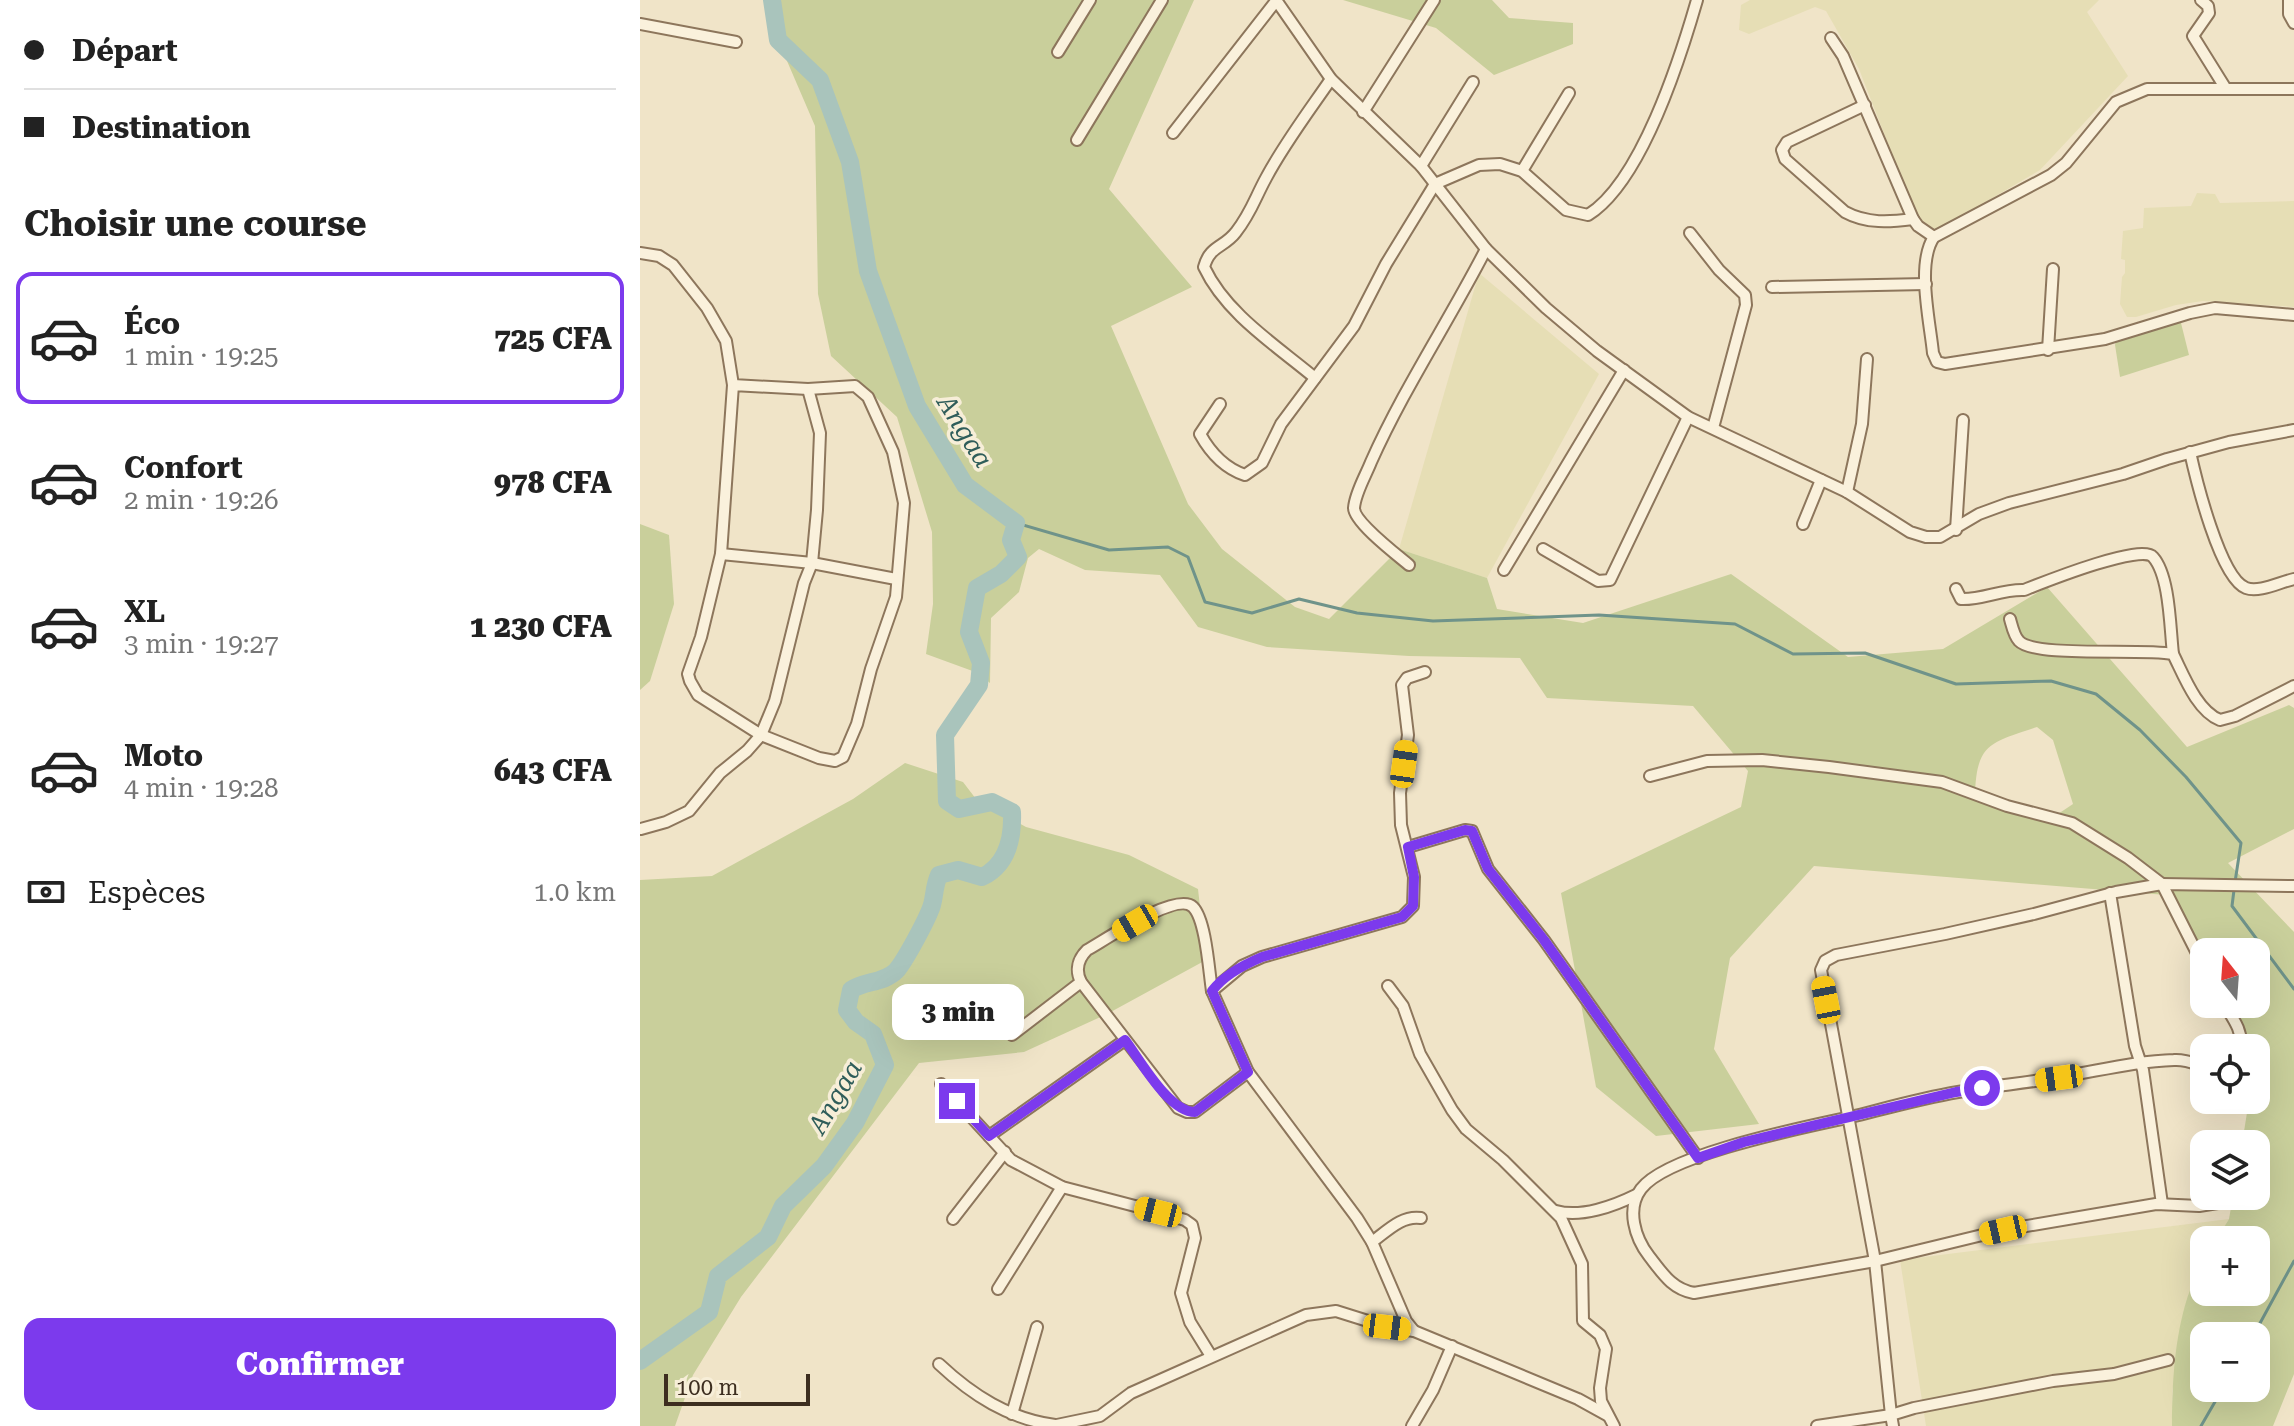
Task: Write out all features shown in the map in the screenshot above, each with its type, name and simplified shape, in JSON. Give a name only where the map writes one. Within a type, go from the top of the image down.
[{"type":"street","points":[[1058,52],[1090,0]]},
{"type":"street","points":[[1077,140],[1162,0]]},
{"type":"street","points":[[1173,133],[1276,0],[1331,79],[1421,166],[1486,249],[1546,308],[1688,417],[1847,492],[1910,532],[1926,537],[1940,537],[1979,514],[2009,503],[2123,474],[2190,452],[2294,430]]},
{"type":"street","points":[[1363,112],[1434,0]]},
{"type":"street","points":[[1220,404],[1200,434],[1210,452],[1236,472],[1245,475],[1262,463],[1281,424],[1354,326],[1386,264],[1435,184],[1479,165],[1500,164],[1522,171],[1566,210],[1588,215],[1599,207],[1630,166],[1653,122],[1679,65],[1697,0]]},
{"type":"street","points":[[2201,0],[2208,6],[2209,13],[2193,36],[2226,89]]},
{"type":"street","points":[[2289,0],[2289,14],[2294,23]]},
{"type":"street","points":[[640,24],[736,42]]},
{"type":"street","points":[[1831,38],[1843,56],[1913,219],[1934,237]]},
{"type":"street","points":[[1315,378],[1237,311],[1210,280],[1204,267],[1207,255],[1233,236],[1251,211],[1265,179],[1331,79]]},
{"type":"street","points":[[1421,166],[1473,82]]},
{"type":"street","points":[[2294,89],[2147,89],[2132,93],[2116,102],[2066,163],[2051,175],[1934,237],[1927,247],[1926,284],[1933,353],[1937,362],[1963,363],[2105,339],[2215,308],[2294,315]]},
{"type":"street","points":[[1522,171],[1569,93]]},
{"type":"street","points":[[1865,105],[1787,142],[1782,150],[1785,159],[1845,212],[1856,218],[1891,222],[1913,219]]},
{"type":"street","points":[[1690,233],[1719,270],[1745,295],[1746,305],[1713,428]]},
{"type":"street","points":[[1409,565],[1358,520],[1354,509],[1391,417],[1486,249]]},
{"type":"street","points":[[640,253],[659,256],[673,265],[713,316],[726,341],[733,385],[721,554],[701,637],[688,674],[698,695],[761,735],[819,758],[835,761],[843,757],[857,724],[871,669],[896,597],[904,503],[893,452],[868,397],[855,386],[808,389],[733,385]]},
{"type":"street","points":[[2048,350],[2053,269]]},
{"type":"street","points":[[1772,287],[1926,284]]},
{"type":"street","points":[[1847,492],[1862,424],[1867,359]]},
{"type":"street","points":[[1504,570],[1624,370]]},
{"type":"street","points":[[641,829],[689,811],[720,773],[761,735],[775,701],[804,583],[812,563],[820,433],[808,389]]},
{"type":"street","points":[[1543,549],[1598,581],[1610,580],[1688,417]]},
{"type":"street","points":[[1956,530],[1963,420]]},
{"type":"street","points":[[2190,452],[2205,516],[2235,580],[2245,588],[2256,589],[2294,579]]},
{"type":"street","points":[[1803,524],[1821,480]]},
{"type":"street","points":[[1956,589],[1961,599],[2006,589],[2024,590],[2129,554],[2148,553],[2154,558],[2164,580],[2173,654],[2188,684],[2210,716],[2220,720],[2235,716],[2294,686]]},
{"type":"street","points":[[721,554],[812,563],[896,579]]},
{"type":"street","points":[[2010,619],[2017,640],[2031,649],[2089,652],[2152,650],[2173,654]]},
{"type":"street","points":[[1212,991],[1242,966],[1262,957],[1402,917],[1413,906],[1414,877],[1401,825],[1400,793],[1408,735],[1402,685],[1407,678],[1425,672]]},
{"type":"street","points":[[1650,776],[1707,761],[1762,760],[1942,782],[2007,806],[2072,823],[2128,858],[2162,884],[2190,939]]},
{"type":"street","points":[[1408,847],[1465,830],[1472,831],[1488,869],[1544,940],[1698,1158]]},
{"type":"street","points":[[1892,1420],[1875,1261],[1821,970],[1825,961],[1836,955],[2162,884],[2294,886]]},
{"type":"street","points":[[2110,893],[2135,1046],[2141,1062],[2162,1204]]},
{"type":"street","points":[[1248,1072],[1195,1112],[1187,1112],[1173,1104],[1081,982],[1080,957],[1158,910],[1177,903],[1189,903],[1196,909],[1201,922],[1212,991],[1248,1072],[1338,1191],[1372,1242],[1395,1300],[1414,1331]]},
{"type":"street","points":[[1012,1035],[1081,982]]},
{"type":"street","points":[[1388,986],[1403,1006],[1420,1054],[1466,1129],[1561,1218],[1582,1264],[1583,1321],[1600,1335],[1606,1349],[1601,1401],[1614,1426]]},
{"type":"street","points":[[989,1136],[1125,1040]]},
{"type":"street","points":[[2190,1062],[2179,1059],[2141,1062],[2059,1078],[1956,1092],[1744,1142],[1670,1168],[1651,1179],[1632,1205],[1634,1223],[1646,1251],[1667,1280],[1680,1290],[1694,1293],[1875,1261],[2003,1230],[2162,1204],[2190,1206]]},
{"type":"street","points":[[941,1084],[1011,1160],[1062,1187],[1158,1212],[1192,1225],[1195,1238],[1181,1293],[1190,1322],[1211,1356]]},
{"type":"street","points":[[953,1219],[1005,1152]]},
{"type":"street","points":[[998,1289],[1062,1187]]},
{"type":"street","points":[[1554,1211],[1568,1215],[1589,1211],[1638,1194]]},
{"type":"street","points":[[1372,1242],[1400,1221],[1413,1216],[1421,1218]]},
{"type":"street","points":[[939,1364],[963,1387],[1012,1414],[1054,1426],[1100,1416],[1131,1393],[1211,1356],[1306,1315],[1336,1311],[1387,1327],[1414,1331],[1578,1399],[1607,1415]]},
{"type":"street","points":[[1012,1414],[1037,1327]]},
{"type":"street","points":[[1412,1426],[1433,1390],[1452,1346]]},
{"type":"street","points":[[1817,1426],[1892,1420],[2017,1388],[2114,1374],[2168,1360]]},
{"type":"shaded area","points":[[1750,0],[2099,0],[2087,12],[2128,76],[2040,170],[1936,229],[1928,227],[1916,216],[1859,69],[1826,11],[1815,7],[1749,34],[1739,30],[1741,5]]},
{"type":"shaded area","points":[[2197,193],[2215,194],[2220,203],[2294,201],[2294,307],[2203,301],[2127,317],[2120,304],[2125,273],[2125,260],[2121,259],[2123,231],[2143,228],[2144,208],[2191,206]]},
{"type":"shaded area","points":[[1479,273],[1599,374],[1487,578],[1399,549]]},
{"type":"shaded area","points":[[2229,1219],[2225,1226],[2190,1226],[2190,1306],[2193,1306],[2172,1391],[2172,1426],[1926,1426],[1900,1260]]},
{"type":"green space","points":[[765,0],[1194,0],[1109,189],[1192,287],[1111,326],[1188,504],[1222,549],[1295,607],[1329,619],[1399,549],[1487,578],[1497,609],[1583,623],[1731,574],[1848,657],[1943,649],[2047,587],[2187,747],[2289,705],[2294,708],[2294,829],[2228,863],[2294,932],[2294,1374],[2273,1426],[2172,1426],[2175,1363],[2190,1290],[2190,1306],[2270,1306],[2270,1226],[2225,1226],[2231,1210],[2270,1210],[2270,1130],[2244,1130],[2247,1114],[2270,1114],[2270,1034],[2238,1034],[2230,1018],[2270,1018],[2270,938],[2190,938],[2190,941],[2166,895],[1814,866],[1730,958],[1714,1049],[1759,1124],[1656,1136],[1596,1087],[1561,893],[1741,807],[1748,771],[1693,706],[1547,698],[1520,658],[1409,656],[1267,647],[1198,627],[1160,575],[1085,570],[1039,549],[1028,558],[1019,592],[991,618],[990,683],[978,673],[926,654],[933,604],[932,532],[897,417],[831,356],[818,294],[815,126],[778,40]],"holes":[[[2037,727],[2053,740],[2073,804],[2046,822],[1975,797],[1978,766],[1983,755],[1997,742]]]},
{"type":"green space","points":[[1343,0],[1492,0],[1509,18],[1573,23],[1573,44],[1494,75],[1436,28]]},
{"type":"green space","points":[[2180,319],[2189,355],[2120,377],[2115,345],[2117,337]]},
{"type":"green space","points":[[640,524],[669,535],[674,604],[650,681],[640,690]]},
{"type":"green space","points":[[905,763],[963,782],[976,799],[1026,827],[1129,855],[1198,889],[1206,960],[1107,1014],[1024,1052],[919,1063],[741,1297],[693,1375],[675,1426],[640,1426],[640,880],[712,876],[853,799]]},
{"type":"waterway","name":"Angaa","points":[[640,1361],[709,1312],[718,1276],[768,1237],[783,1206],[824,1166],[855,1123],[885,1065],[873,1034],[856,1022],[847,1010],[851,990],[886,978],[900,966],[930,911],[939,875],[958,870],[982,877],[991,872],[1007,850],[1011,831],[1012,812],[992,802],[959,809],[947,801],[945,735],[979,685],[981,663],[969,632],[977,588],[1001,574],[1018,557],[1011,540],[1016,523],[965,485],[917,406],[868,271],[850,162],[820,80],[778,40],[772,0]]},
{"type":"waterway","points":[[1016,523],[1109,550],[1168,547],[1188,557],[1205,602],[1252,613],[1299,599],[1357,613],[1433,621],[1599,615],[1735,624],[1793,654],[1865,653],[1956,684],[2051,681],[2096,694],[2140,730],[2186,777],[2241,843],[2235,882]]},
{"type":"waterway","points":[[2234,890],[2232,906],[2294,989]]},
{"type":"waterway","points":[[2261,1322],[2294,1261]]},
{"type":"waterway","points":[[2201,1426],[2215,1402]]},
{"type":"route","points":[[957,1101],[989,1136],[1125,1040],[1173,1104],[1187,1112],[1195,1112],[1248,1072],[1212,991],[1217,985],[1242,966],[1262,957],[1402,917],[1413,906],[1414,877],[1408,847],[1465,830],[1472,831],[1488,869],[1544,940],[1698,1158],[1744,1142],[1982,1088]]}]
